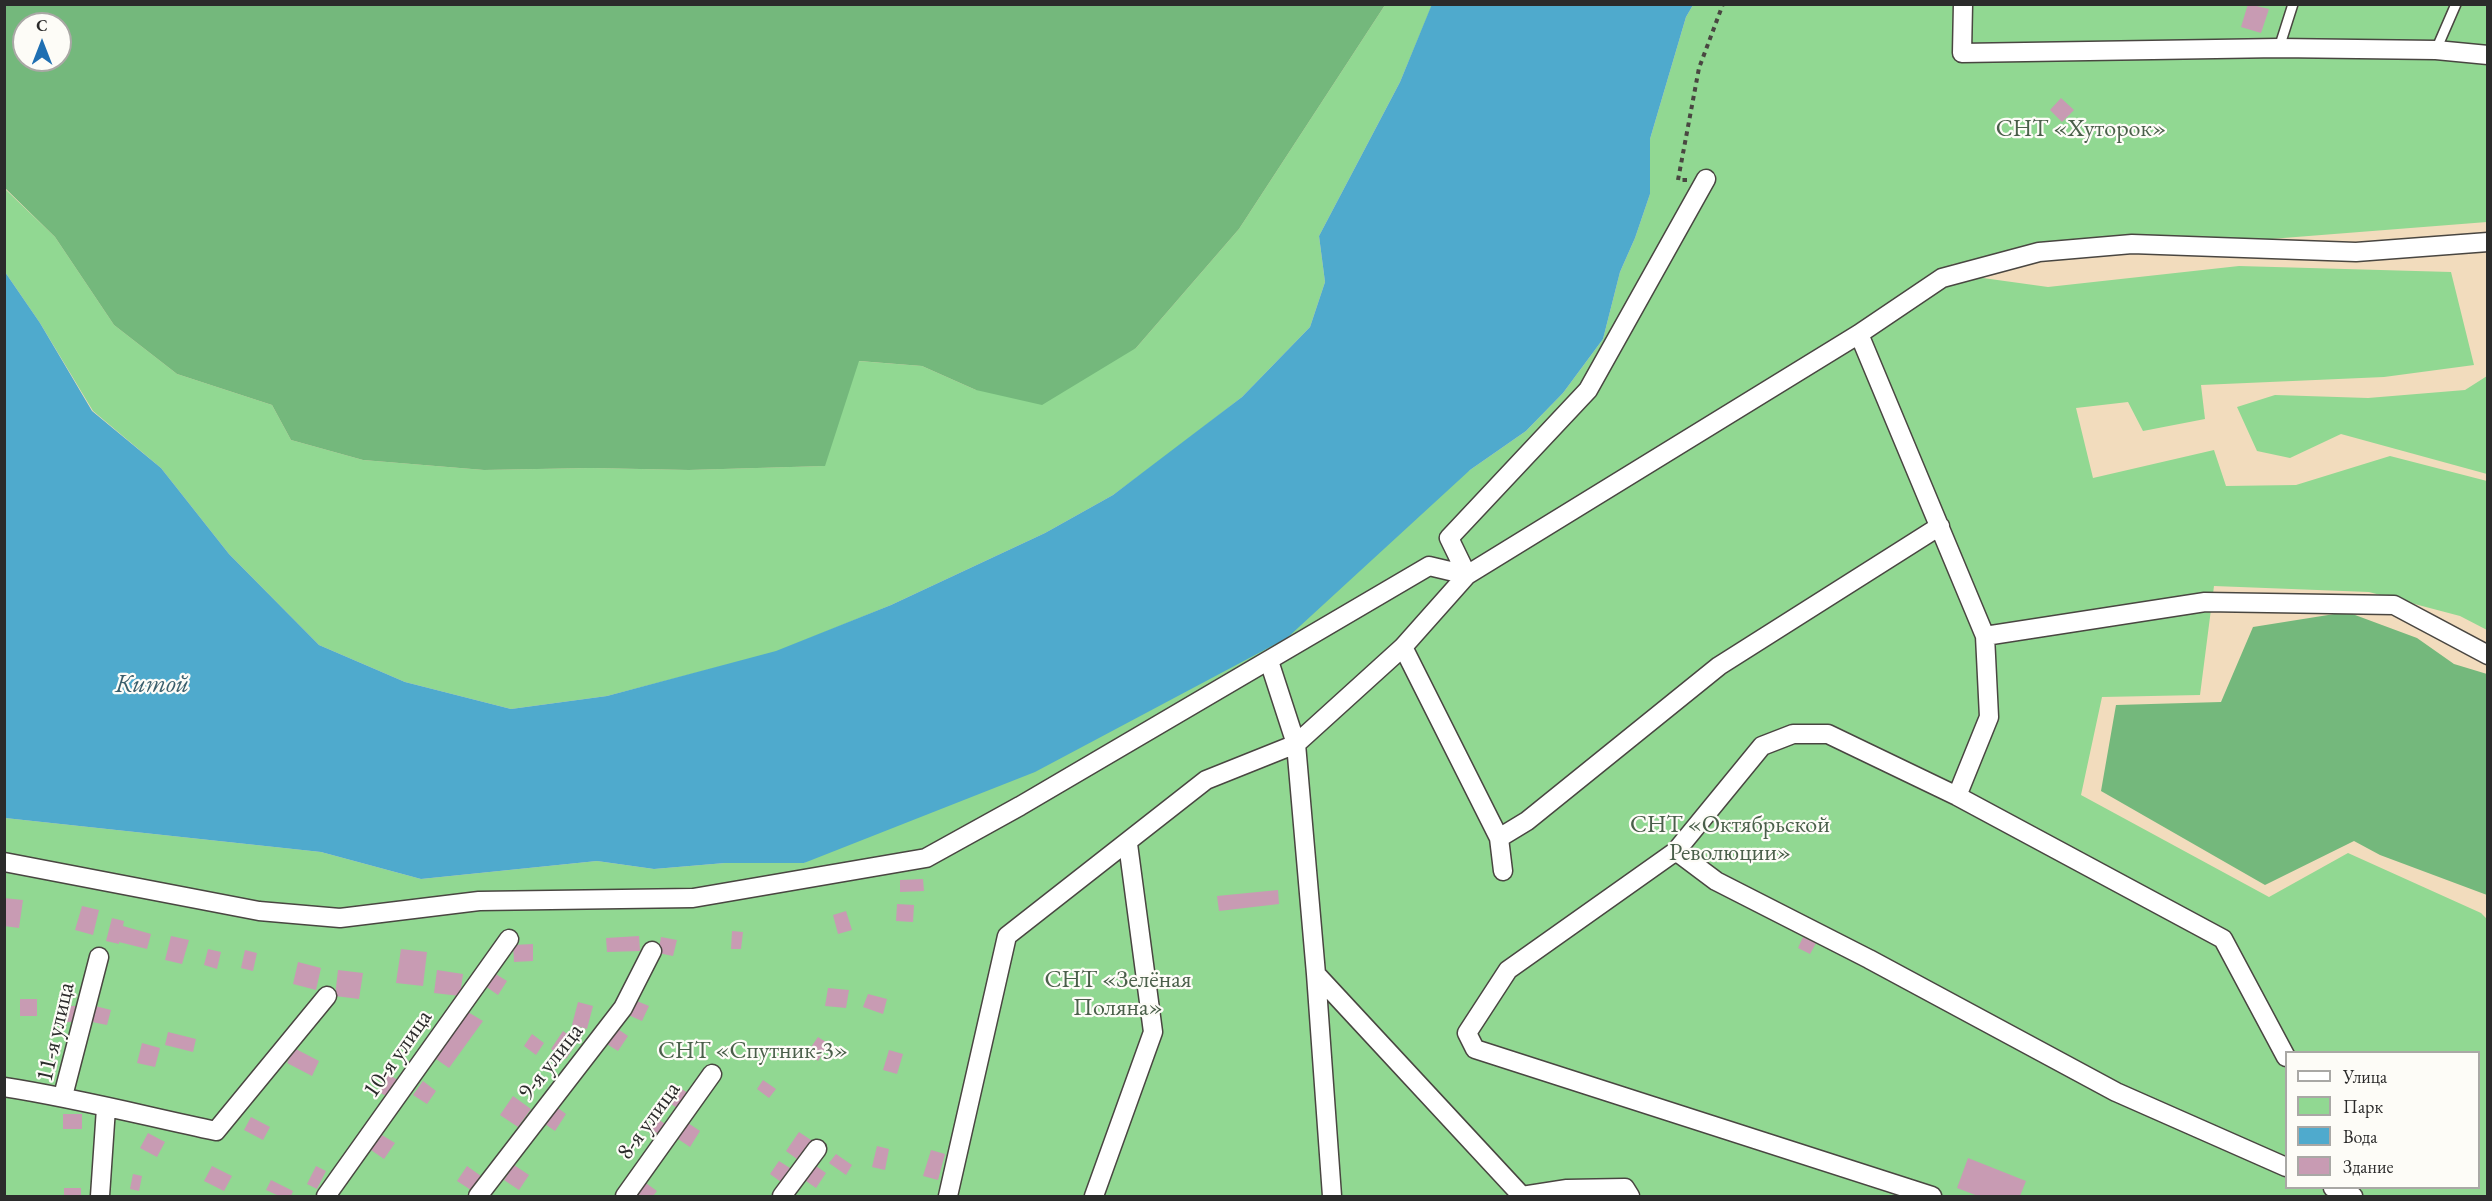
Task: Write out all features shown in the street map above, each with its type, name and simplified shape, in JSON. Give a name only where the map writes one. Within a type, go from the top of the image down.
[{"type":"street","points":[[1963,4],[1962,53],[2279,48],[2436,50],[2487,55]]},
{"type":"street","points":[[1467,575],[1449,538],[1588,390],[1706,179]]},
{"type":"street","points":[[948,1197],[1007,936],[1128,844],[1206,780],[1296,744],[1403,647],[1467,575],[1859,334],[1942,278],[2039,252],[2132,244],[2356,252],[2487,242]]},
{"type":"street","points":[[1859,334],[1985,636],[1989,717],[1957,796]]},
{"type":"street","points":[[1499,837],[1527,821],[1719,666],[1940,526]]},
{"type":"street","points":[[4,862],[258,911],[340,918],[479,901],[693,898],[926,858],[1020,806],[1429,566],[1467,575]]},
{"type":"street","points":[[1985,636],[2205,602],[2394,605],[2487,655]]},
{"type":"street","points":[[1403,647],[1499,837],[1503,871]]},
{"type":"street","points":[[1269,660],[1296,744],[1317,974],[1332,1197]]},
{"type":"street","points":[[1932,1197],[1475,1049],[1467,1034],[1508,970],[1676,851],[1762,746],[1793,734],[1828,734],[1957,796],[2223,939],[2285,1054]]},
{"type":"street","points":[[1094,1197],[1154,1032],[1128,844]]},
{"type":"street","points":[[1676,851],[1716,881],[1869,959],[2116,1092],[2285,1167]]},
{"type":"street","name":"10-я улица","points":[[326,1197],[509,939]]},
{"type":"street","name":"9-я улица","points":[[478,1197],[623,1008],[652,951]]},
{"type":"street","name":"11-я улица","points":[[99,957],[63,1096],[106,1108],[216,1131],[327,996]]},
{"type":"street","points":[[1317,974],[1522,1196],[1567,1189],[1625,1188],[1630,1197]]},
{"type":"street","name":"8-я улица","points":[[625,1197],[712,1074]]},
{"type":"street","points":[[4,1087],[63,1096]]},
{"type":"street","points":[[100,1197],[106,1108]]},
{"type":"street","points":[[782,1197],[817,1149]]},
{"type":"street","points":[[2335,1189],[2353,1197]]},
{"type":"lane","points":[[2279,48],[2293,4]]},
{"type":"lane","points":[[2436,50],[2456,4]]},
{"type":"path","points":[[1706,179],[1678,180],[1699,68],[1723,4]]},
{"type":"green space","points":[[5,4],[1385,5],[1239,229],[1136,348],[1042,405],[976,390],[922,366],[859,361],[825,466],[689,470],[591,468],[484,470],[363,460],[291,440],[272,405],[177,374],[114,325],[55,237],[5,188]]},
{"type":"green space","points":[[1385,5],[1432,5],[1400,82],[1319,236],[1325,282],[1310,327],[1242,397],[1113,495],[1045,533],[891,605],[776,652],[607,696],[511,709],[405,682],[319,645],[229,554],[161,468],[93,411],[40,323],[5,272],[4,188],[55,237],[114,325],[177,374],[272,405],[291,440],[363,460],[484,470],[591,468],[689,470],[824,466],[858,361],[922,366],[976,390],[1136,348],[1239,229]]},
{"type":"green space","points":[[1693,5],[2487,5],[2487,222],[1952,264],[1954,274],[2048,287],[2239,266],[2451,272],[2474,365],[2384,377],[2201,385],[2205,419],[2143,431],[2128,402],[2076,408],[2093,478],[2214,450],[2226,486],[2296,485],[2390,456],[2487,481],[2487,630],[2460,616],[2369,592],[2214,586],[2200,695],[2102,697],[2081,795],[2269,897],[2348,853],[2481,913],[2487,919],[2487,1196],[5,1196],[5,818],[321,852],[421,879],[597,861],[654,869],[725,863],[804,863],[1470,470],[1526,431],[1563,393],[1603,339],[1620,272],[1650,194],[1650,139],[1686,17]]},
{"type":"green space","points":[[2487,376],[2487,474],[2341,434],[2290,458],[2257,451],[2237,407],[2275,395],[2368,398],[2465,390]]},
{"type":"green space","points":[[2347,612],[2417,638],[2454,664],[2487,674],[2487,895],[2380,855],[2354,841],[2265,885],[2101,791],[2116,705],[2221,702],[2253,627]]},
{"type":"water","name":"Китой","points":[[1432,4],[1693,5],[1686,17],[1650,139],[1650,194],[1620,272],[1603,339],[1563,393],[1526,431],[1470,470],[1287,638],[1035,772],[804,863],[725,863],[654,869],[597,861],[421,879],[321,852],[5,818],[5,272],[40,323],[92,411],[161,468],[229,554],[319,645],[405,682],[511,709],[607,696],[776,651],[891,605],[1045,533],[1113,495],[1242,397],[1310,327],[1325,282],[1319,236],[1400,82]]},
{"type":"building","points":[[2248,4],[2269,9],[2261,33],[2241,27]]},
{"type":"building","points":[[2061,98],[2074,110],[2062,122],[2050,110]]},
{"type":"building","points":[[923,879],[924,891],[900,892],[900,880]]},
{"type":"building","points":[[1278,890],[1279,904],[1219,911],[1217,896]]},
{"type":"building","points":[[4,898],[23,900],[19,928],[4,926]]},
{"type":"building","points":[[897,904],[914,905],[913,922],[896,921]]},
{"type":"building","points":[[82,906],[99,910],[93,935],[75,930]]},
{"type":"building","points":[[846,911],[852,930],[838,934],[833,915]]},
{"type":"building","points":[[112,918],[124,921],[123,926],[151,934],[147,949],[106,941]]},
{"type":"building","points":[[732,931],[743,932],[741,949],[731,949]]},
{"type":"building","points":[[171,936],[189,940],[182,964],[165,960]]},
{"type":"building","points":[[639,936],[640,951],[607,952],[606,938]]},
{"type":"building","points":[[661,937],[677,940],[673,956],[658,953]]},
{"type":"building","points":[[1803,937],[1816,943],[1810,954],[1798,948]]},
{"type":"building","points":[[533,944],[533,961],[514,962],[513,945]]},
{"type":"building","points":[[208,949],[221,952],[217,969],[204,965]]},
{"type":"building","points":[[401,949],[427,952],[423,986],[396,983]]},
{"type":"building","points":[[245,950],[257,953],[253,971],[241,968]]},
{"type":"building","points":[[298,962],[321,968],[316,990],[293,984]]},
{"type":"building","points":[[338,970],[363,973],[359,999],[335,996]]},
{"type":"building","points":[[437,970],[463,974],[460,996],[434,993]]},
{"type":"building","points":[[494,973],[507,981],[498,995],[485,986]]},
{"type":"building","points":[[828,988],[849,990],[846,1008],[825,1006]]},
{"type":"building","points":[[868,994],[887,999],[883,1014],[863,1007]]},
{"type":"building","points":[[20,999],[37,999],[37,1016],[20,1016]]},
{"type":"building","points":[[632,999],[649,1006],[642,1021],[626,1014]]},
{"type":"building","points":[[578,1002],[593,1006],[587,1029],[572,1025]]},
{"type":"building","points":[[91,1005],[111,1010],[107,1025],[87,1021]]},
{"type":"building","points":[[57,1006],[77,1006],[76,1022],[57,1022]]},
{"type":"building","points":[[468,1012],[483,1021],[449,1068],[436,1059]]},
{"type":"building","points":[[615,1027],[628,1036],[618,1051],[605,1043]]},
{"type":"building","points":[[563,1031],[578,1041],[566,1059],[551,1049]]},
{"type":"building","points":[[168,1032],[196,1039],[193,1052],[165,1045]]},
{"type":"building","points":[[532,1034],[544,1043],[536,1055],[524,1046]]},
{"type":"building","points":[[818,1037],[829,1044],[818,1061],[807,1053]]},
{"type":"building","points":[[142,1043],[160,1048],[155,1067],[137,1063]]},
{"type":"building","points":[[294,1048],[319,1061],[312,1076],[287,1063]]},
{"type":"building","points":[[889,1050],[903,1054],[897,1074],[883,1070]]},
{"type":"building","points":[[387,1074],[400,1081],[391,1098],[378,1092]]},
{"type":"building","points":[[763,1080],[776,1089],[769,1098],[757,1089]]},
{"type":"building","points":[[423,1081],[436,1091],[427,1104],[413,1095]]},
{"type":"building","points":[[675,1085],[688,1093],[677,1108],[665,1100]]},
{"type":"building","points":[[513,1096],[531,1109],[518,1127],[500,1115]]},
{"type":"building","points":[[554,1105],[566,1114],[555,1131],[542,1122]]},
{"type":"building","points":[[63,1114],[82,1114],[82,1129],[63,1129]]},
{"type":"building","points":[[251,1117],[270,1127],[263,1140],[244,1130]]},
{"type":"building","points":[[655,1117],[668,1126],[661,1136],[648,1127]]},
{"type":"building","points":[[688,1123],[700,1131],[690,1147],[678,1139]]},
{"type":"building","points":[[799,1132],[814,1142],[801,1162],[786,1151]]},
{"type":"building","points":[[148,1133],[165,1142],[157,1157],[140,1148]]},
{"type":"building","points":[[382,1135],[395,1143],[384,1159],[371,1150]]},
{"type":"building","points":[[877,1146],[889,1149],[885,1170],[872,1167]]},
{"type":"building","points":[[931,1150],[945,1154],[938,1180],[923,1176]]},
{"type":"building","points":[[836,1154],[852,1165],[846,1175],[829,1163]]},
{"type":"building","points":[[1968,1158],[2026,1181],[2020,1196],[1978,1196],[1957,1188]]},
{"type":"building","points":[[779,1161],[790,1168],[781,1182],[770,1174]]},
{"type":"building","points":[[514,1165],[529,1175],[519,1190],[504,1180]]},
{"type":"building","points":[[212,1166],[232,1176],[224,1191],[204,1181]]},
{"type":"building","points":[[316,1166],[326,1171],[317,1189],[307,1184]]},
{"type":"building","points":[[467,1166],[481,1176],[471,1190],[457,1181]]},
{"type":"building","points":[[816,1166],[826,1173],[816,1188],[806,1181]]},
{"type":"building","points":[[133,1174],[142,1176],[139,1191],[130,1189]]},
{"type":"building","points":[[271,1180],[293,1191],[291,1196],[279,1196],[266,1190]]},
{"type":"building","points":[[643,1181],[657,1191],[653,1196],[632,1196]]},
{"type":"building","points":[[64,1188],[81,1188],[81,1196],[64,1196]]},
{"type":"park label","name":"СНТ «Хуторок»","points":[[2081,129]]},
{"type":"park label","name":"СНТ «Октябрьской Революции»","points":[[1730,839]]},
{"type":"park label","name":"СНТ «Зелёная Поляна»","points":[[1118,994]]},
{"type":"park label","name":"СНТ «Спутник-3»","points":[[753,1051]]}]
